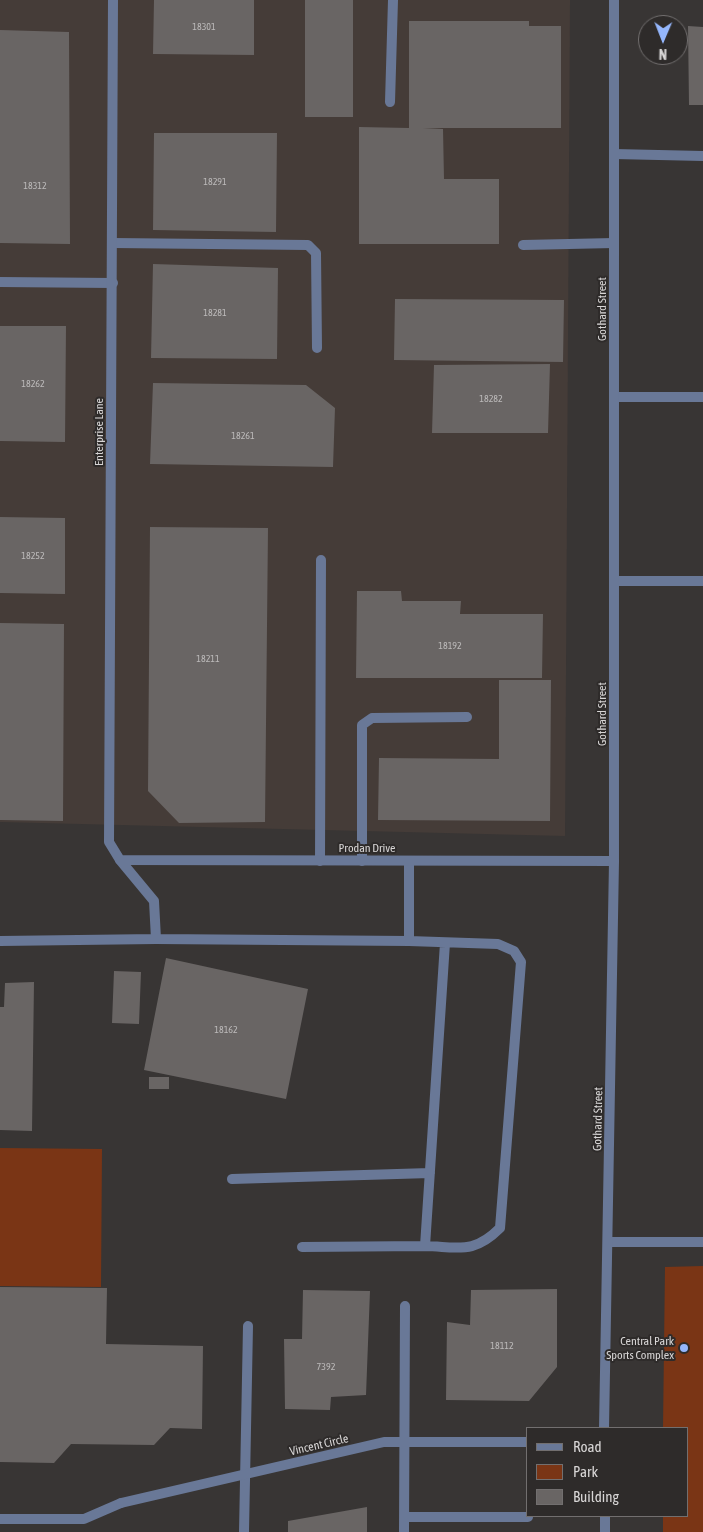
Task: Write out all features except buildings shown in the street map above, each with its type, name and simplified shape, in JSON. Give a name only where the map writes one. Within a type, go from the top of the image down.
[{"type":"street","name":"Enterprise Lane","points":[[113,0],[109,842],[120,860],[154,901],[156,939]]},
{"type":"street","points":[[390,102],[393,0]]},
{"type":"street","name":"Gothard Street","points":[[604,1427],[614,861],[614,0]]},
{"type":"street","points":[[614,154],[703,156]]},
{"type":"street","points":[[113,243],[308,245],[316,253],[317,348]]},
{"type":"street","points":[[523,245],[614,243]]},
{"type":"street","points":[[0,282],[113,283]]},
{"type":"street","points":[[614,397],[703,397]]},
{"type":"street","points":[[320,560],[320,861]]},
{"type":"street","points":[[614,580],[703,581]]},
{"type":"street","points":[[362,861],[362,725],[372,718],[468,717]]},
{"type":"street","name":"Prodan Drive","points":[[120,860],[614,861]]},
{"type":"street","points":[[408,861],[409,942]]},
{"type":"street","points":[[0,941],[156,939],[409,942],[498,944],[514,951],[521,962],[500,1228],[487,1241],[473,1248],[425,1246],[302,1247]]},
{"type":"street","points":[[425,1246],[445,943]]},
{"type":"street","points":[[232,1179],[430,1174]]},
{"type":"street","points":[[608,1242],[703,1242]]},
{"type":"street","points":[[404,1532],[405,1306]]},
{"type":"street","points":[[244,1532],[248,1326]]},
{"type":"street","name":"Vincent Circle","points":[[0,1519],[84,1519],[121,1503],[384,1442],[526,1442]]},
{"type":"street","points":[[605,1517],[605,1532]]},
{"type":"street","points":[[404,1518],[528,1518]]},
{"type":"shaded area","points":[[0,0],[570,0],[565,836],[0,822]]},
{"type":"green space","points":[[0,1148],[102,1149],[101,1287],[0,1286]]},
{"type":"green space","name":"Central Park Sports Complex","points":[[703,1266],[703,1532],[663,1532],[663,1517],[688,1517],[688,1427],[663,1427],[665,1267]]},
{"type":"place","name":"Central Park Sports Complex","points":[[684,1348]]}]
